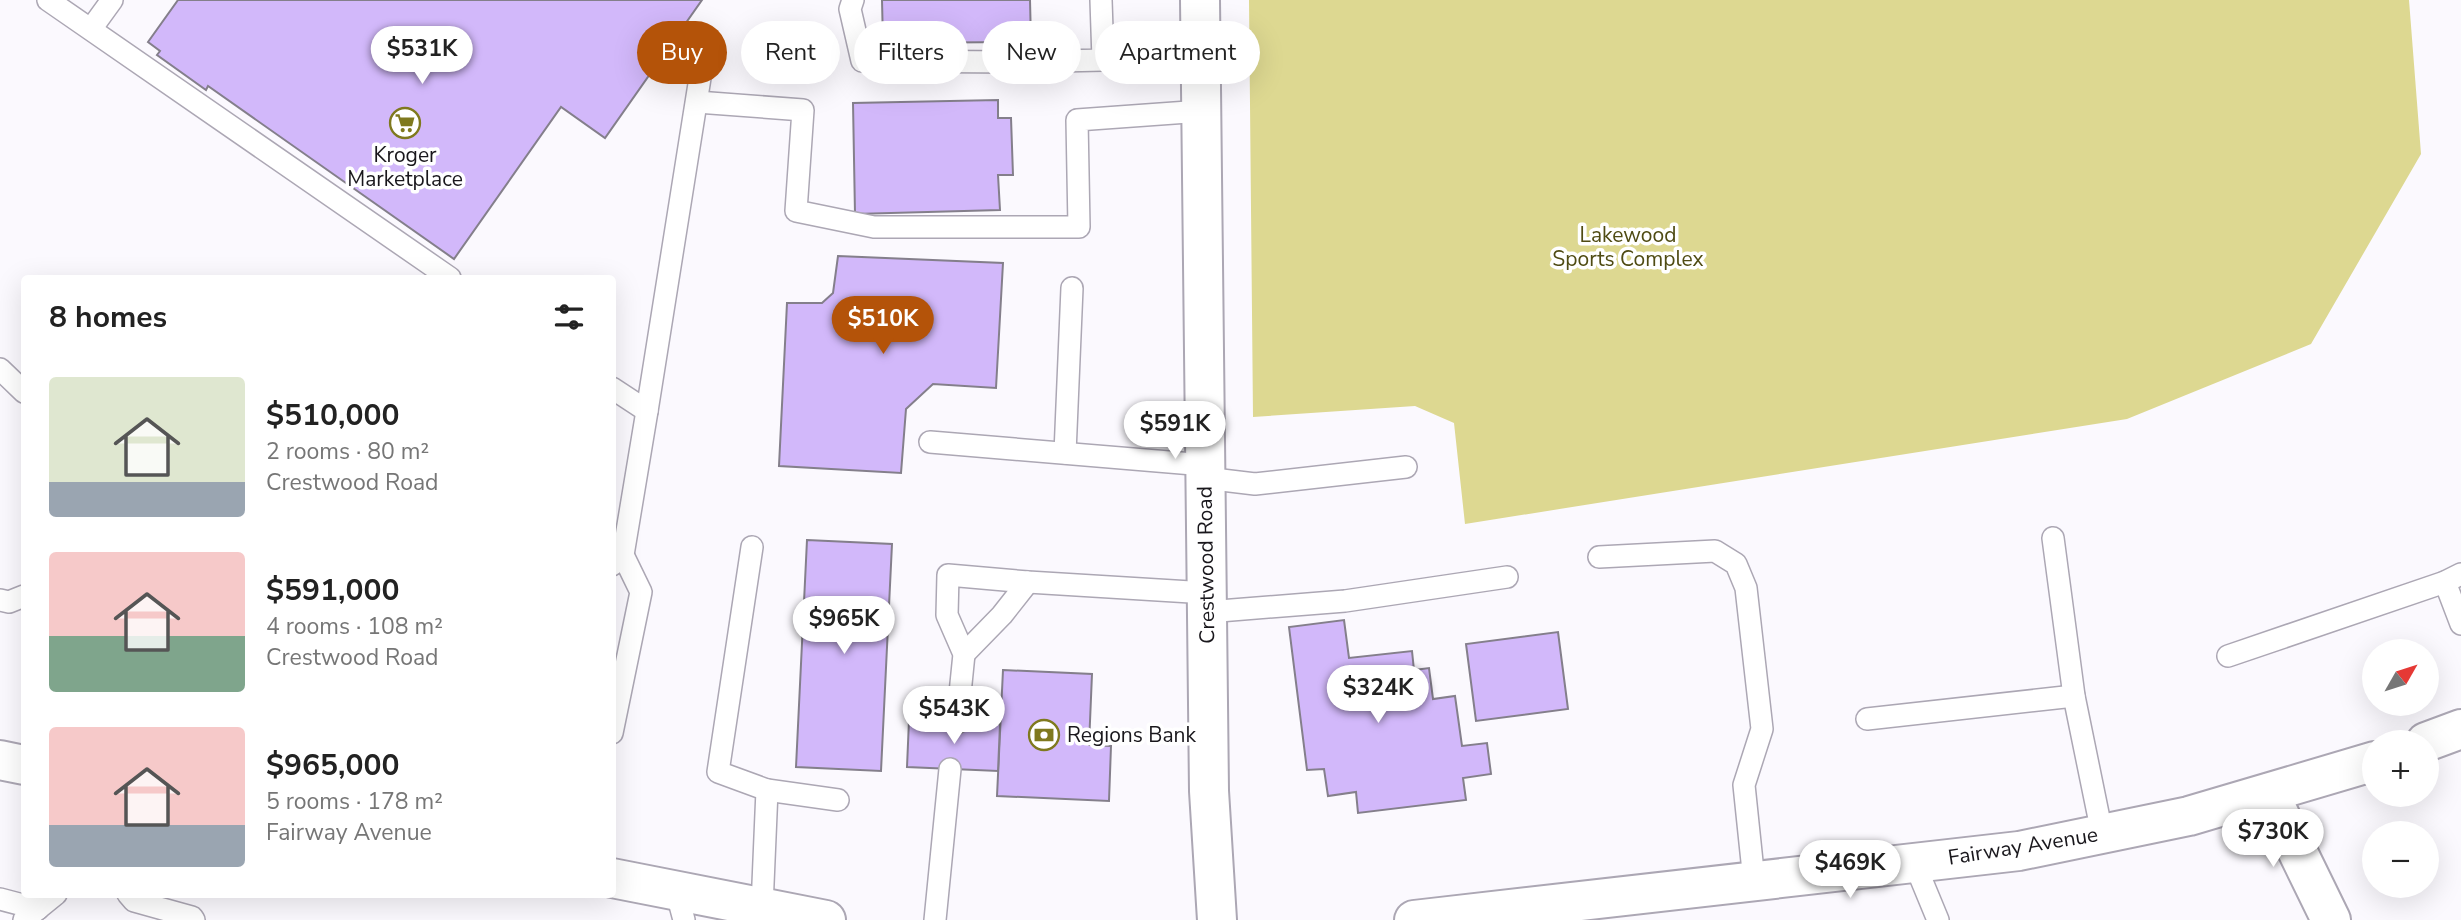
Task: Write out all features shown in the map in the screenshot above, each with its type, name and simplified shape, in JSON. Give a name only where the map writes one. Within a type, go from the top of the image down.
[{"type":"street","name":"Crestwood Road","points":[[1200,0],[1209,791],[1217,920]]},
{"type":"street","points":[[2439,737],[2461,729]]},
{"type":"street","points":[[0,760],[21,764]]},
{"type":"street","name":"Fairway Avenue","points":[[1414,920],[2019,850],[2189,816],[2362,765]]},
{"type":"street","points":[[2269,793],[2331,920]]},
{"type":"street","points":[[616,880],[680,905],[762,907],[826,920]]},
{"type":"lane","points":[[48,0],[446,275]]},
{"type":"lane","points":[[91,29],[112,0]]},
{"type":"lane","points":[[853,0],[850,9],[862,61],[1016,62],[1103,60],[1101,0]]},
{"type":"lane","points":[[616,714],[641,592],[616,558],[647,411],[699,84]]},
{"type":"lane","points":[[696,102],[803,110],[796,211],[874,227],[1079,227],[1077,120],[1202,111]]},
{"type":"lane","points":[[1065,453],[1072,289]]},
{"type":"lane","points":[[0,369],[21,389]]},
{"type":"lane","points":[[616,391],[647,411]]},
{"type":"lane","points":[[930,442],[1065,453],[1205,472],[1255,484],[1406,467]]},
{"type":"lane","points":[[2053,538],[2074,696],[2102,834]]},
{"type":"lane","points":[[752,547],[718,772],[767,790],[838,800]]},
{"type":"lane","points":[[1599,557],[1715,551],[1736,564],[1746,588],[1762,729],[1744,785],[1754,881]]},
{"type":"lane","points":[[957,723],[964,654],[947,615],[948,575],[1207,602],[1345,601],[1507,577]]},
{"type":"lane","points":[[2228,656],[2453,578],[2461,624]]},
{"type":"lane","points":[[964,654],[1002,615],[1028,582]]},
{"type":"lane","points":[[0,600],[9,602],[21,597]]},
{"type":"lane","points":[[1867,719],[2074,696]]},
{"type":"lane","points":[[935,920],[950,769]]},
{"type":"lane","points":[[762,907],[767,790]]},
{"type":"lane","points":[[1914,863],[1938,920]]},
{"type":"lane","points":[[0,900],[31,914],[51,898]]},
{"type":"lane","points":[[131,898],[149,920]]},
{"type":"lane","points":[[131,898],[192,917],[194,920]]},
{"type":"green space","name":"Lakewood Sports Complex","points":[[1249,0],[2409,0],[2421,154],[2311,344],[2127,419],[1465,524],[1454,423],[1415,406],[1253,417],[1250,84],[1260,84],[1260,21],[1249,21]]},
{"type":"building","name":"Kroger Marketplace","points":[[178,0],[702,0],[687,21],[637,21],[637,84],[643,84],[605,138],[561,107],[454,259],[208,86],[206,90],[157,55],[160,51],[148,42]]},
{"type":"building","points":[[882,0],[1030,0],[1030,21],[982,21],[982,42],[968,42],[968,21],[882,21]]},
{"type":"building","points":[[998,100],[998,118],[1011,118],[1013,175],[998,175],[1000,210],[855,214],[853,103]]},
{"type":"building","points":[[838,256],[1003,263],[996,388],[933,384],[906,409],[901,473],[779,466],[787,303],[822,303],[833,293]]},
{"type":"building","points":[[807,540],[892,544],[881,771],[796,767]]},
{"type":"building","points":[[1344,620],[1349,658],[1412,651],[1414,670],[1429,668],[1433,699],[1455,696],[1462,746],[1487,743],[1491,774],[1463,778],[1466,800],[1358,813],[1356,792],[1328,796],[1324,769],[1307,770],[1289,627]]},
{"type":"building","points":[[1558,632],[1568,709],[1476,721],[1466,644]]},
{"type":"building","name":"Regions Bank","points":[[1003,670],[1092,674],[1089,745],[1111,746],[1109,801],[997,796]]},
{"type":"building","points":[[909,720],[1000,724],[998,771],[907,767]]},
{"type":"place","name":"Kroger Marketplace","points":[[405,123]]},
{"type":"place","name":"Regions Bank","points":[[1044,735]]}]
